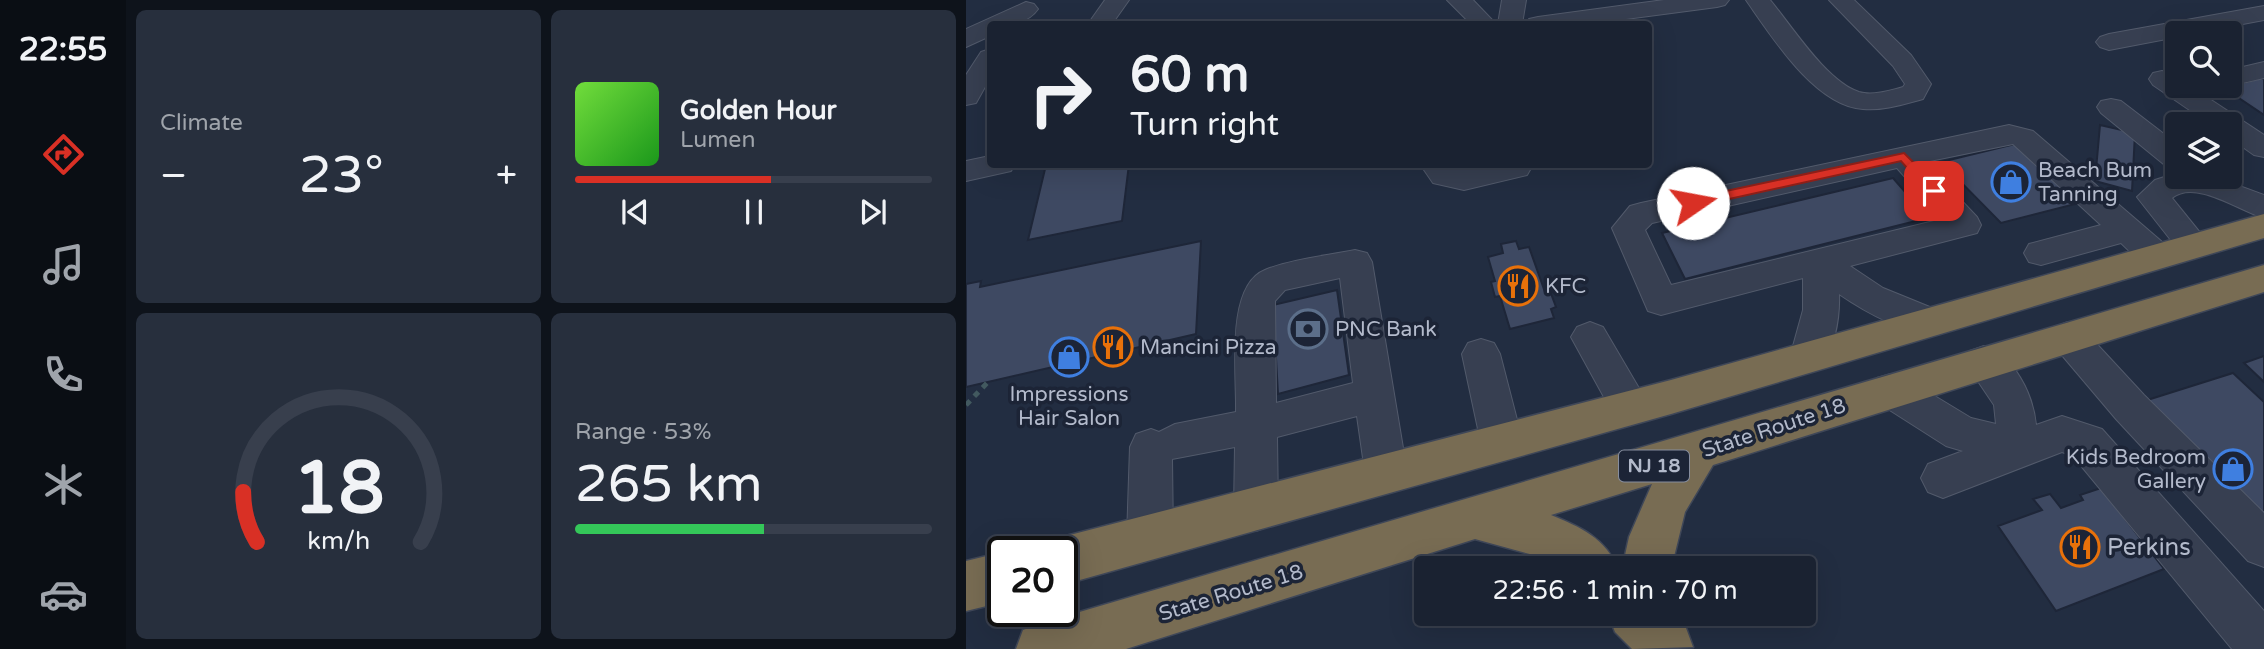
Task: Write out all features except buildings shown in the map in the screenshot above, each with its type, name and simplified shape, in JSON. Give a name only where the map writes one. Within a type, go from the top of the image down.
[{"type":"highway","points":[[1078,557],[1809,357],[1929,322],[2158,243],[2264,226]]},
{"type":"highway","name":"State Route 18","points":[[1042,649],[2264,278]]},
{"type":"highway","points":[[1649,556],[1656,525],[1675,483],[1697,452]]},
{"type":"highway","points":[[1478,518],[1551,537],[1580,556]]},
{"type":"highway","points":[[966,586],[987,581]]},
{"type":"lane","points":[[1102,21],[1117,0]]},
{"type":"lane","points":[[1459,0],[1481,21]]},
{"type":"lane","points":[[1510,21],[1514,0]]},
{"type":"lane","points":[[1560,21],[1717,0]]},
{"type":"lane","points":[[1758,0],[1831,86],[1854,100],[1885,101],[1913,93],[1918,84],[1902,61],[1841,0]]},
{"type":"lane","points":[[1003,21],[1025,11]]},
{"type":"lane","points":[[2109,43],[2264,13]]},
{"type":"lane","points":[[966,39],[987,28]]},
{"type":"lane","points":[[2242,60],[2264,55]]},
{"type":"lane","points":[[2242,75],[2264,70]]},
{"type":"lane","points":[[2197,98],[2214,112]]},
{"type":"lane","points":[[2111,107],[2165,150]]},
{"type":"lane","points":[[1904,157],[1965,225],[1661,301],[1628,228],[1641,214],[2009,134],[2023,137],[2158,243]]},
{"type":"lane","points":[[2242,134],[2264,148]]},
{"type":"lane","points":[[966,171],[987,167]]},
{"type":"lane","points":[[1438,168],[1444,176],[1464,180],[1516,168]]},
{"type":"lane","points":[[2158,243],[2153,197],[2165,187]]},
{"type":"lane","points":[[2224,189],[2264,207]]},
{"type":"lane","points":[[2041,253],[2158,243]]},
{"type":"lane","points":[[1256,510],[1238,306],[1246,293],[1256,286],[1274,280],[1355,262],[1386,472]]},
{"type":"lane","points":[[1818,262],[1870,297],[1929,322]]},
{"type":"lane","points":[[1809,357],[1823,314],[1823,287],[1818,262]]},
{"type":"lane","points":[[1590,337],[1630,407]]},
{"type":"lane","points":[[2068,337],[2130,407],[2264,545]]},
{"type":"lane","points":[[1481,354],[1502,443]]},
{"type":"lane","points":[[1984,362],[2014,401],[2018,448]]},
{"type":"lane","points":[[1891,390],[1961,433],[2018,448]]},
{"type":"lane","points":[[1150,538],[1163,444],[1247,427],[1376,394]]},
{"type":"lane","points":[[1943,478],[2018,448],[2062,435],[2087,442],[2264,649]]},
{"type":"path","points":[[966,405],[988,382]]},
{"type":"place","name":"Beach Bum Tanning","points":[[2011,182]]},
{"type":"place","name":"KFC","points":[[1518,286]]},
{"type":"place","name":"PNC Bank","points":[[1308,329]]},
{"type":"place","name":"Mancini Pizza","points":[[1113,347]]},
{"type":"place","name":"Impressions Hair Salon","points":[[1069,357]]},
{"type":"place","name":"Kids Bedroom Gallery","points":[[2233,469]]},
{"type":"place","name":"Perkins","points":[[2080,547]]},
{"type":"route","points":[[1693,203],[1904,157],[1934,191]]}]
